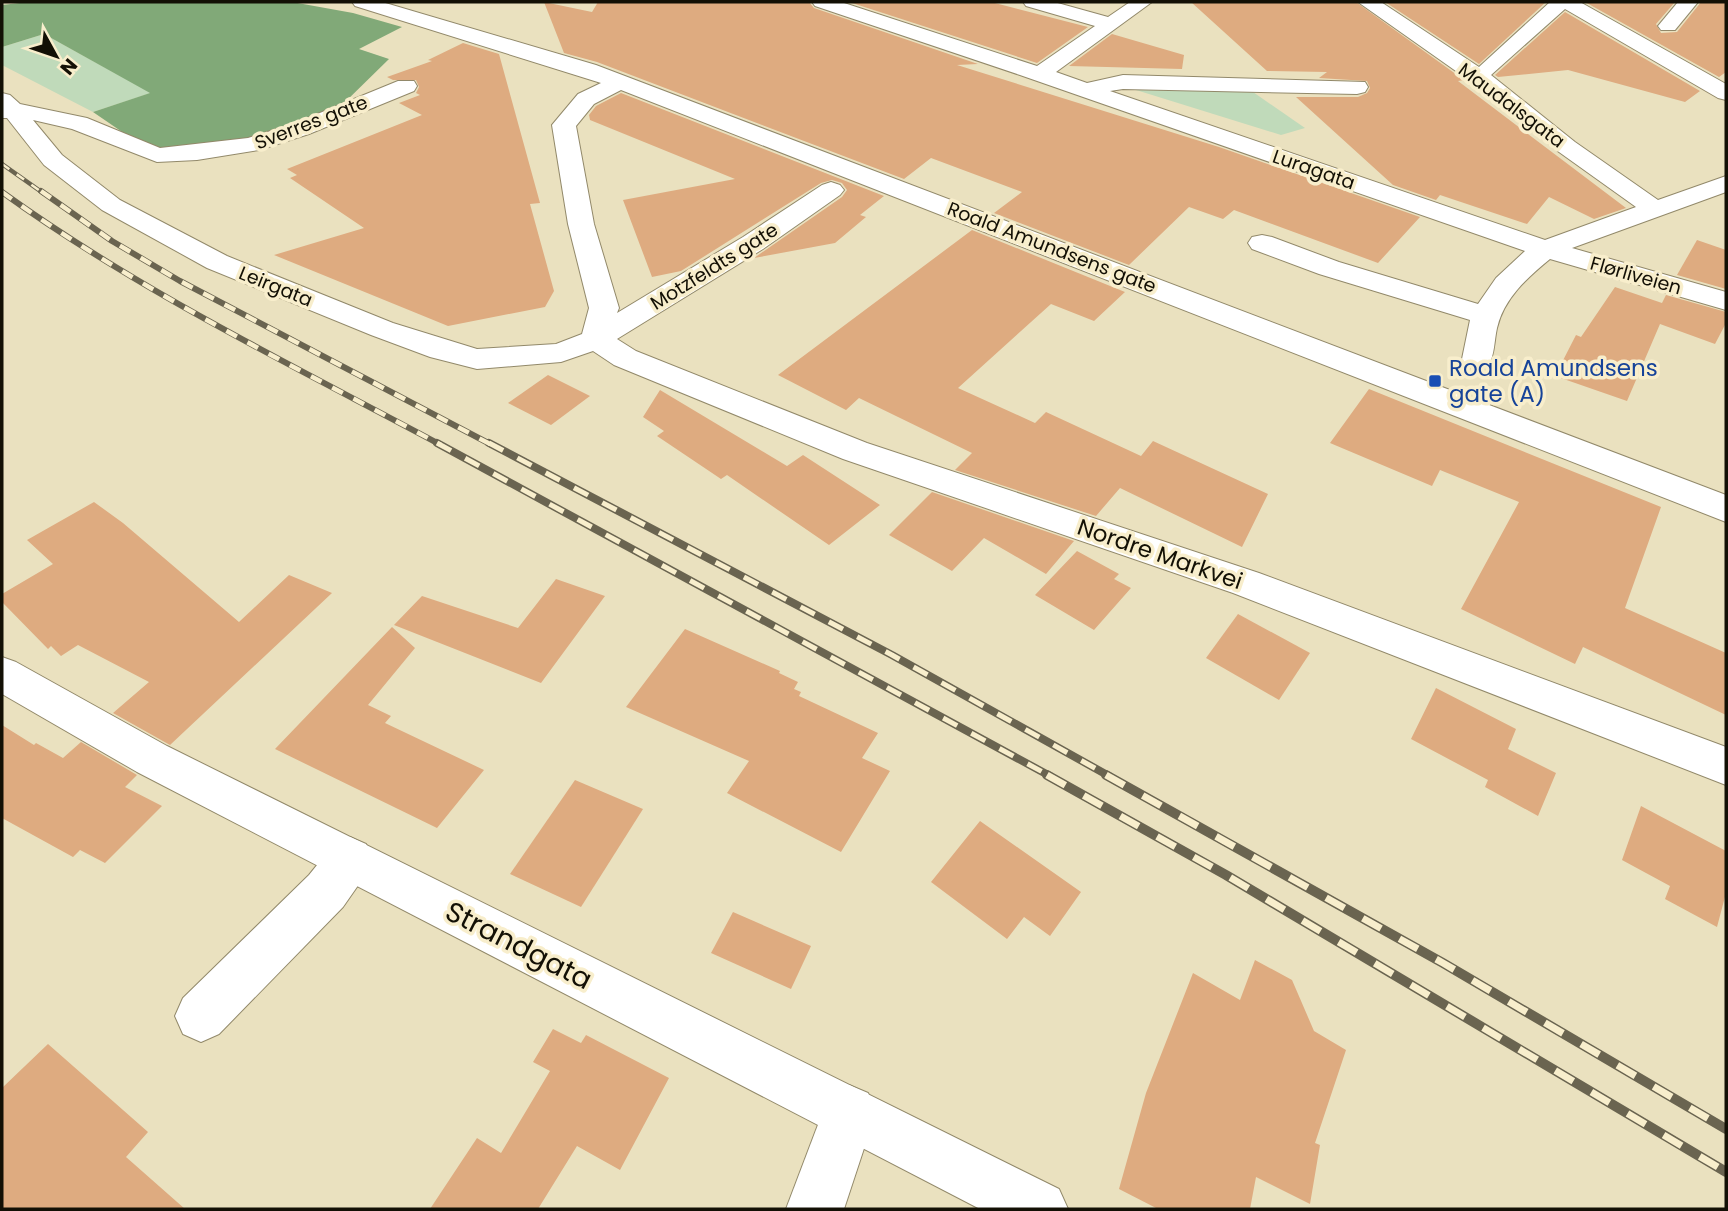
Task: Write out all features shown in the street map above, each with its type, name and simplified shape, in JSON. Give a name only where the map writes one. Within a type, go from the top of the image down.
[{"type":"street","name":"Luragata","points":[[822,2],[1040,74],[1545,249]]},
{"type":"street","points":[[1033,2],[1111,24]]},
{"type":"street","points":[[1040,74],[1142,2]]},
{"type":"street","name":"Maudalsgata","points":[[1368,2],[1478,76],[1567,147],[1655,209]]},
{"type":"street","points":[[1487,71],[1564,2],[1726,93]]},
{"type":"street","points":[[1668,26],[1688,2]]},
{"type":"street","name":"Roald Amundsens gate","points":[[364,3],[620,82],[1550,438],[1726,509]]},
{"type":"street","points":[[596,339],[604,308],[580,224],[564,125],[586,99],[620,82]]},
{"type":"street","name":"Luragata","points":[[1083,89],[1123,82],[1357,87]]},
{"type":"street","name":"Sverres gate","points":[[5,107],[79,123],[157,155],[219,151],[261,152],[301,129],[406,86]]},
{"type":"street","name":"Leirgata","points":[[5,107],[53,160],[111,205],[217,261],[382,329],[441,350],[477,359],[561,353],[596,339]]},
{"type":"street","points":[[1477,359],[1484,315],[1503,288],[1545,249],[1726,184]]},
{"type":"street","name":"Motzfeldts gate","points":[[596,339],[753,243],[831,191]]},
{"type":"street","points":[[1262,243],[1329,268],[1484,315]]},
{"type":"street","name":"Flørliveien","points":[[1545,249],[1726,301]]},
{"type":"street","name":"Nordre Markvei","points":[[596,339],[625,358],[855,451],[1246,583],[1726,766]]},
{"type":"street","name":"Strandgata","points":[[2,674],[152,759],[1039,1209]]},
{"type":"street","points":[[201,1016],[326,891],[350,859]]},
{"type":"street","points":[[815,1209],[849,1112]]},
{"type":"green space","points":[[28,2],[292,2],[353,13],[402,27],[359,49],[389,59],[340,107],[242,143],[147,149],[93,112],[150,93],[44,34],[2,47],[2,5]]},
{"type":"green space","points":[[44,34],[151,93],[93,112],[2,65],[2,47]]},
{"type":"green space","points":[[1136,90],[1253,92],[1305,128],[1281,135]]},
{"type":"building","points":[[544,2],[592,12],[598,2],[809,2],[814,8],[978,64],[957,65],[1219,147],[1420,217],[1378,263],[1234,210],[1223,219],[1189,207],[1129,265],[994,213],[1022,192],[931,158],[904,179],[597,62],[564,53]]},
{"type":"building","points":[[849,2],[991,2],[1088,27],[1037,63]]},
{"type":"building","points":[[1191,2],[1356,2],[1464,80],[1458,81],[1626,208],[1594,219],[1549,197],[1527,224],[1440,195],[1436,200],[1393,185],[1296,97],[1358,97],[1367,93],[1370,88],[1367,81],[1319,78],[1327,72],[1267,71]]},
{"type":"building","points":[[1385,2],[1546,2],[1479,64]]},
{"type":"building","points":[[1585,2],[1675,2],[1656,24],[1661,33],[1677,32],[1701,2],[1726,2],[1726,72],[1719,77]]},
{"type":"building","points":[[1565,12],[1700,91],[1685,102],[1568,70],[1498,77],[1495,75]]},
{"type":"building","points":[[1112,34],[1184,55],[1182,69],[1069,66]]},
{"type":"building","points":[[463,43],[499,54],[540,203],[530,204],[554,291],[545,307],[448,326],[274,255],[364,228],[290,178],[297,175],[287,169],[422,115],[399,103],[420,95],[416,93],[419,87],[416,80],[393,80],[387,77],[432,61],[428,60]]},
{"type":"building","points":[[621,93],[884,196],[860,215],[866,217],[835,243],[754,258],[842,197],[847,190],[842,183],[832,180],[821,183],[681,271],[652,277],[623,200],[735,179],[590,120],[589,115],[596,106]]},
{"type":"building","points":[[972,230],[1125,292],[1094,321],[1051,304],[958,388],[1035,423],[1046,412],[1141,456],[1153,441],[1268,494],[1242,547],[1120,488],[1096,516],[955,470],[972,453],[859,398],[846,410],[778,375]]},
{"type":"building","points":[[1697,240],[1726,250],[1726,289],[1677,275]]},
{"type":"building","points":[[1615,287],[1662,303],[1666,295],[1726,312],[1726,323],[1715,344],[1660,324],[1627,401],[1555,376],[1576,335],[1581,337]]},
{"type":"building","points":[[548,375],[590,396],[551,425],[508,403]]},
{"type":"building","points":[[1369,389],[1661,507],[1625,608],[1726,653],[1726,715],[1583,647],[1575,664],[1461,609],[1519,502],[1440,470],[1432,486],[1330,443]]},
{"type":"building","points":[[660,390],[787,466],[803,455],[880,505],[829,545],[727,475],[721,479],[657,436],[664,431],[643,417]]},
{"type":"building","points":[[932,492],[1074,541],[1046,574],[984,538],[952,571],[889,535]]},
{"type":"building","points":[[94,502],[123,523],[239,622],[289,575],[332,593],[170,745],[113,713],[149,682],[78,645],[61,656],[51,646],[48,649],[2,602],[2,594],[53,564],[27,540]]},
{"type":"building","points":[[1077,551],[1119,574],[1114,579],[1131,588],[1094,630],[1035,595]]},
{"type":"building","points":[[556,579],[605,596],[541,683],[394,625],[422,596],[518,628]]},
{"type":"building","points":[[1238,614],[1310,653],[1279,700],[1206,658]]},
{"type":"building","points":[[392,627],[415,648],[368,705],[391,716],[385,723],[484,770],[437,828],[275,749]]},
{"type":"building","points":[[685,629],[780,671],[779,673],[798,682],[794,689],[801,692],[799,696],[878,733],[862,758],[890,771],[841,852],[727,793],[749,761],[626,707]]},
{"type":"building","points":[[1436,688],[1516,729],[1508,749],[1556,773],[1538,816],[1485,787],[1488,780],[1411,739]]},
{"type":"building","points":[[2,725],[34,745],[36,743],[63,758],[81,742],[137,775],[125,787],[162,806],[105,863],[80,850],[73,857],[2,818]]},
{"type":"building","points":[[575,780],[643,809],[581,907],[510,874]]},
{"type":"building","points":[[1641,806],[1726,851],[1726,893],[1717,927],[1665,899],[1670,886],[1622,860]]},
{"type":"building","points":[[980,821],[1081,892],[1050,936],[1024,917],[1007,939],[931,882]]},
{"type":"building","points":[[733,912],[811,946],[791,989],[711,953]]},
{"type":"building","points":[[1255,960],[1292,980],[1314,1031],[1346,1050],[1315,1143],[1320,1145],[1310,1204],[1256,1177],[1250,1209],[1158,1209],[1119,1189],[1146,1093],[1193,973],[1240,1000]]},
{"type":"building","points":[[553,1029],[581,1043],[586,1035],[669,1078],[620,1170],[577,1146],[538,1209],[430,1209],[477,1138],[501,1153],[550,1071],[533,1062]]},
{"type":"building","points":[[48,1044],[148,1132],[126,1157],[185,1209],[2,1209],[2,1088]]},
{"type":"railway","points":[[2,164],[43,193]]},
{"type":"railway","points":[[41,191],[112,241],[180,281],[492,445]]},
{"type":"railway","points":[[2,192],[107,262],[217,326],[441,445]]},
{"type":"railway","points":[[437,443],[1050,776]]},
{"type":"railway","points":[[489,443],[892,655],[1109,776]]},
{"type":"railway","points":[[1047,775],[1226,875],[1726,1172]]},
{"type":"railway","points":[[1106,775],[1443,963],[1726,1129]]},
{"type":"place","name":"Roald Amundsens gate (A)","points":[[1435,381]]}]
